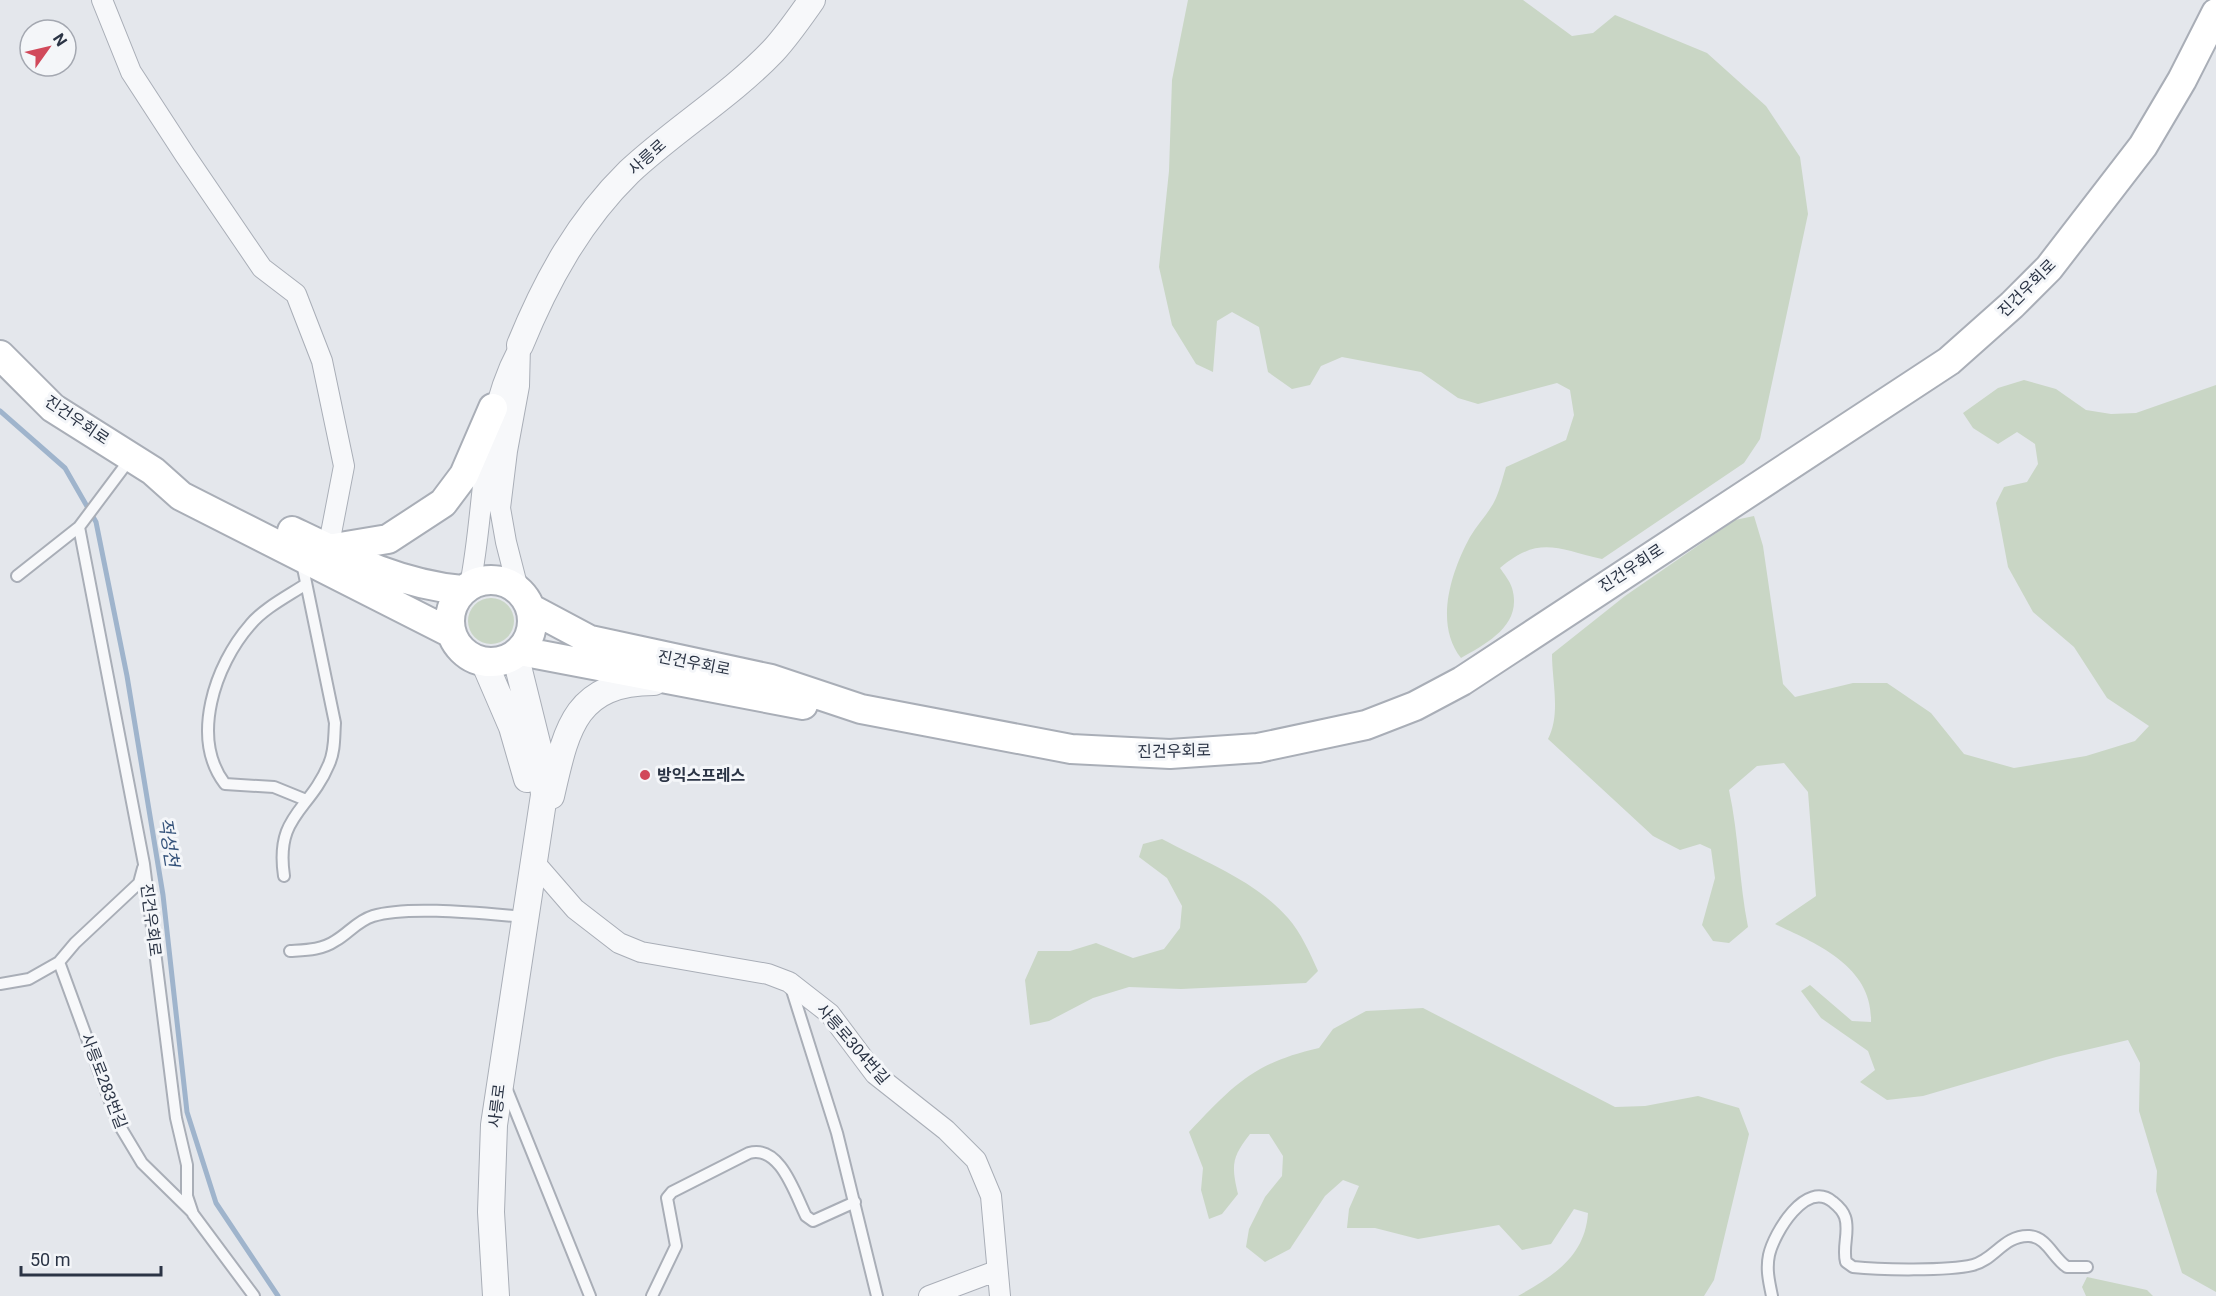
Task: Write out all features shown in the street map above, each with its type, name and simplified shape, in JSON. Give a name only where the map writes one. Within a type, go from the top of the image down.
[{"type":"main road","name":"진건우회로","points":[[524,599],[591,640],[771,679],[861,709],[1071,749],[1170,754],[1258,748],[1366,725],[1414,706],[1462,681],[1949,361],[2049,268],[2143,146],[2182,80],[2216,13]]},
{"type":"main road","name":"진건우회로","points":[[3,359],[53,408],[142,464],[181,496],[451,633]]},
{"type":"main road","points":[[328,549],[388,539],[443,503],[464,476],[493,408]]},
{"type":"main road","name":"진건우회로","points":[[142,464],[191,481],[328,549],[387,575],[430,587],[466,588]]},
{"type":"main road","points":[[489,579],[505,581],[524,599],[531,631],[518,652],[499,662],[484,662],[470,657],[458,647],[451,633],[449,618],[452,603],[466,588],[489,579]]},
{"type":"main road","name":"진건우회로","points":[[518,652],[837,711],[861,709]]},
{"type":"street","points":[[102,0],[131,72],[185,155],[261,268],[296,294],[322,361],[344,466],[328,549]]},
{"type":"street","name":"사릉로","points":[[466,588],[493,408],[503,378],[543,291],[565,251],[597,208],[628,173],[773,50],[812,0]]},
{"type":"street","name":"사릉로","points":[[520,345],[519,386],[507,451],[500,508],[506,543],[524,599]]},
{"type":"street","name":"사릉로","points":[[496,1296],[491,1190],[494,1125],[544,795],[541,759],[518,652]]},
{"type":"street","name":"사릉로","points":[[484,662],[513,727],[527,773],[529,824],[535,863]]},
{"type":"street","points":[[535,863],[568,729],[584,706],[610,688],[632,682],[682,682]]},
{"type":"street","name":"사릉로304번길","points":[[535,863],[575,909],[619,943],[641,952],[768,974],[789,982],[830,1014],[874,1074],[946,1130],[976,1160],[991,1196],[996,1272],[1000,1296]]},
{"type":"street","points":[[929,1296],[996,1272]]},
{"type":"lane","points":[[17,576],[79,527],[106,492],[142,464]]},
{"type":"lane","name":"진건우회로","points":[[79,527],[144,864],[176,1118],[187,1165],[187,1196],[193,1214],[254,1296]]},
{"type":"lane","points":[[284,876],[282,840],[291,820],[329,764],[334,749],[335,723],[301,557]]},
{"type":"lane","points":[[306,584],[251,623],[240,638],[213,695],[207,743],[215,771],[225,784],[274,787],[306,800]]},
{"type":"lane","points":[[0,984],[29,979],[59,962],[139,883],[144,864]]},
{"type":"lane","points":[[290,951],[321,948],[336,941],[362,921],[376,915],[403,912],[526,917]]},
{"type":"lane","name":"사릉로283번길","points":[[59,962],[118,1123],[142,1163],[193,1214]]},
{"type":"lane","points":[[789,982],[837,1133],[877,1296]]},
{"type":"lane","points":[[501,1075],[590,1296]]},
{"type":"lane","points":[[652,1296],[676,1246],[668,1198],[672,1192],[750,1152],[759,1150],[769,1153],[777,1161],[806,1216],[813,1221],[855,1202]]},
{"type":"lane","points":[[1773,1296],[1767,1270],[1776,1234],[1793,1210],[1819,1197],[1829,1199],[1845,1215],[1847,1228],[1844,1254],[1846,1262],[1853,1267],[1975,1264],[2003,1244],[2016,1238],[2029,1236],[2041,1240],[2067,1267],[2087,1267]]},
{"type":"green space","points":[[1188,0],[1523,0],[1572,36],[1593,33],[1615,15],[1707,53],[1766,106],[1800,157],[1808,214],[1760,439],[1744,463],[1602,559],[1549,547],[1526,551],[1514,558],[1500,568],[1511,585],[1514,601],[1508,622],[1491,639],[1461,658],[1448,630],[1447,614],[1452,582],[1463,551],[1493,503],[1506,467],[1566,440],[1574,415],[1570,390],[1557,383],[1478,404],[1458,398],[1421,372],[1342,357],[1321,366],[1310,385],[1292,389],[1268,372],[1259,327],[1232,312],[1217,321],[1213,372],[1196,364],[1172,325],[1159,267],[1169,171],[1172,80]]},
{"type":"green space","points":[[2024,380],[2056,389],[2086,410],[2111,414],[2136,413],[2216,385],[2216,1292],[2182,1273],[2156,1191],[2157,1171],[2139,1111],[2140,1063],[2128,1040],[2056,1057],[1923,1096],[1887,1100],[1860,1082],[1875,1070],[1868,1051],[1821,1018],[1801,991],[1810,985],[1852,1021],[1871,1022],[1869,1003],[1863,986],[1853,972],[1825,949],[1775,924],[1816,896],[1808,792],[1784,763],[1757,766],[1729,790],[1748,927],[1729,943],[1713,941],[1702,925],[1715,878],[1711,849],[1700,844],[1680,850],[1653,836],[1548,739],[1555,709],[1552,654],[1625,596],[1735,520],[1754,516],[1763,546],[1783,684],[1795,697],[1853,683],[1887,683],[1931,713],[1964,754],[2014,768],[2086,756],[2135,741],[2149,726],[2107,698],[2074,647],[2033,612],[2008,567],[1996,503],[2004,487],[2027,482],[2038,464],[2035,444],[2017,432],[1998,444],[1973,428],[1963,413],[1998,388]]},
{"type":"green space","points":[[491,598],[500,599],[507,605],[513,612],[513,630],[507,637],[500,643],[491,644],[482,643],[475,637],[469,630],[468,621],[469,612],[475,605],[482,599]]},
{"type":"green space","points":[[1162,839],[1229,873],[1261,893],[1288,918],[1297,930],[1318,971],[1306,983],[1181,989],[1129,987],[1093,998],[1049,1021],[1030,1025],[1025,980],[1038,951],[1070,951],[1096,943],[1133,958],[1164,949],[1180,928],[1182,906],[1167,878],[1139,857],[1143,844]]},
{"type":"green space","points":[[1423,1008],[1615,1107],[1645,1106],[1698,1096],[1739,1108],[1749,1134],[1714,1280],[1704,1296],[1518,1296],[1555,1273],[1565,1264],[1581,1242],[1588,1213],[1574,1209],[1551,1244],[1522,1250],[1499,1225],[1418,1239],[1375,1228],[1347,1228],[1349,1209],[1359,1186],[1343,1180],[1325,1196],[1290,1249],[1265,1262],[1246,1247],[1249,1229],[1265,1197],[1282,1176],[1283,1156],[1269,1134],[1250,1134],[1244,1142],[1236,1155],[1234,1168],[1238,1194],[1222,1214],[1209,1219],[1201,1190],[1203,1168],[1189,1132],[1219,1101],[1246,1078],[1261,1069],[1296,1054],[1319,1048],[1333,1029],[1366,1011]]},
{"type":"green space","points":[[2087,1277],[2147,1290],[2153,1296],[2086,1296],[2082,1287]]},
{"type":"waterway","name":"적성천","points":[[0,411],[65,468],[96,522],[127,676],[163,895],[187,1112],[216,1203],[278,1296]]},
{"type":"place","name":"방익스프레스","points":[[645,775]]}]
